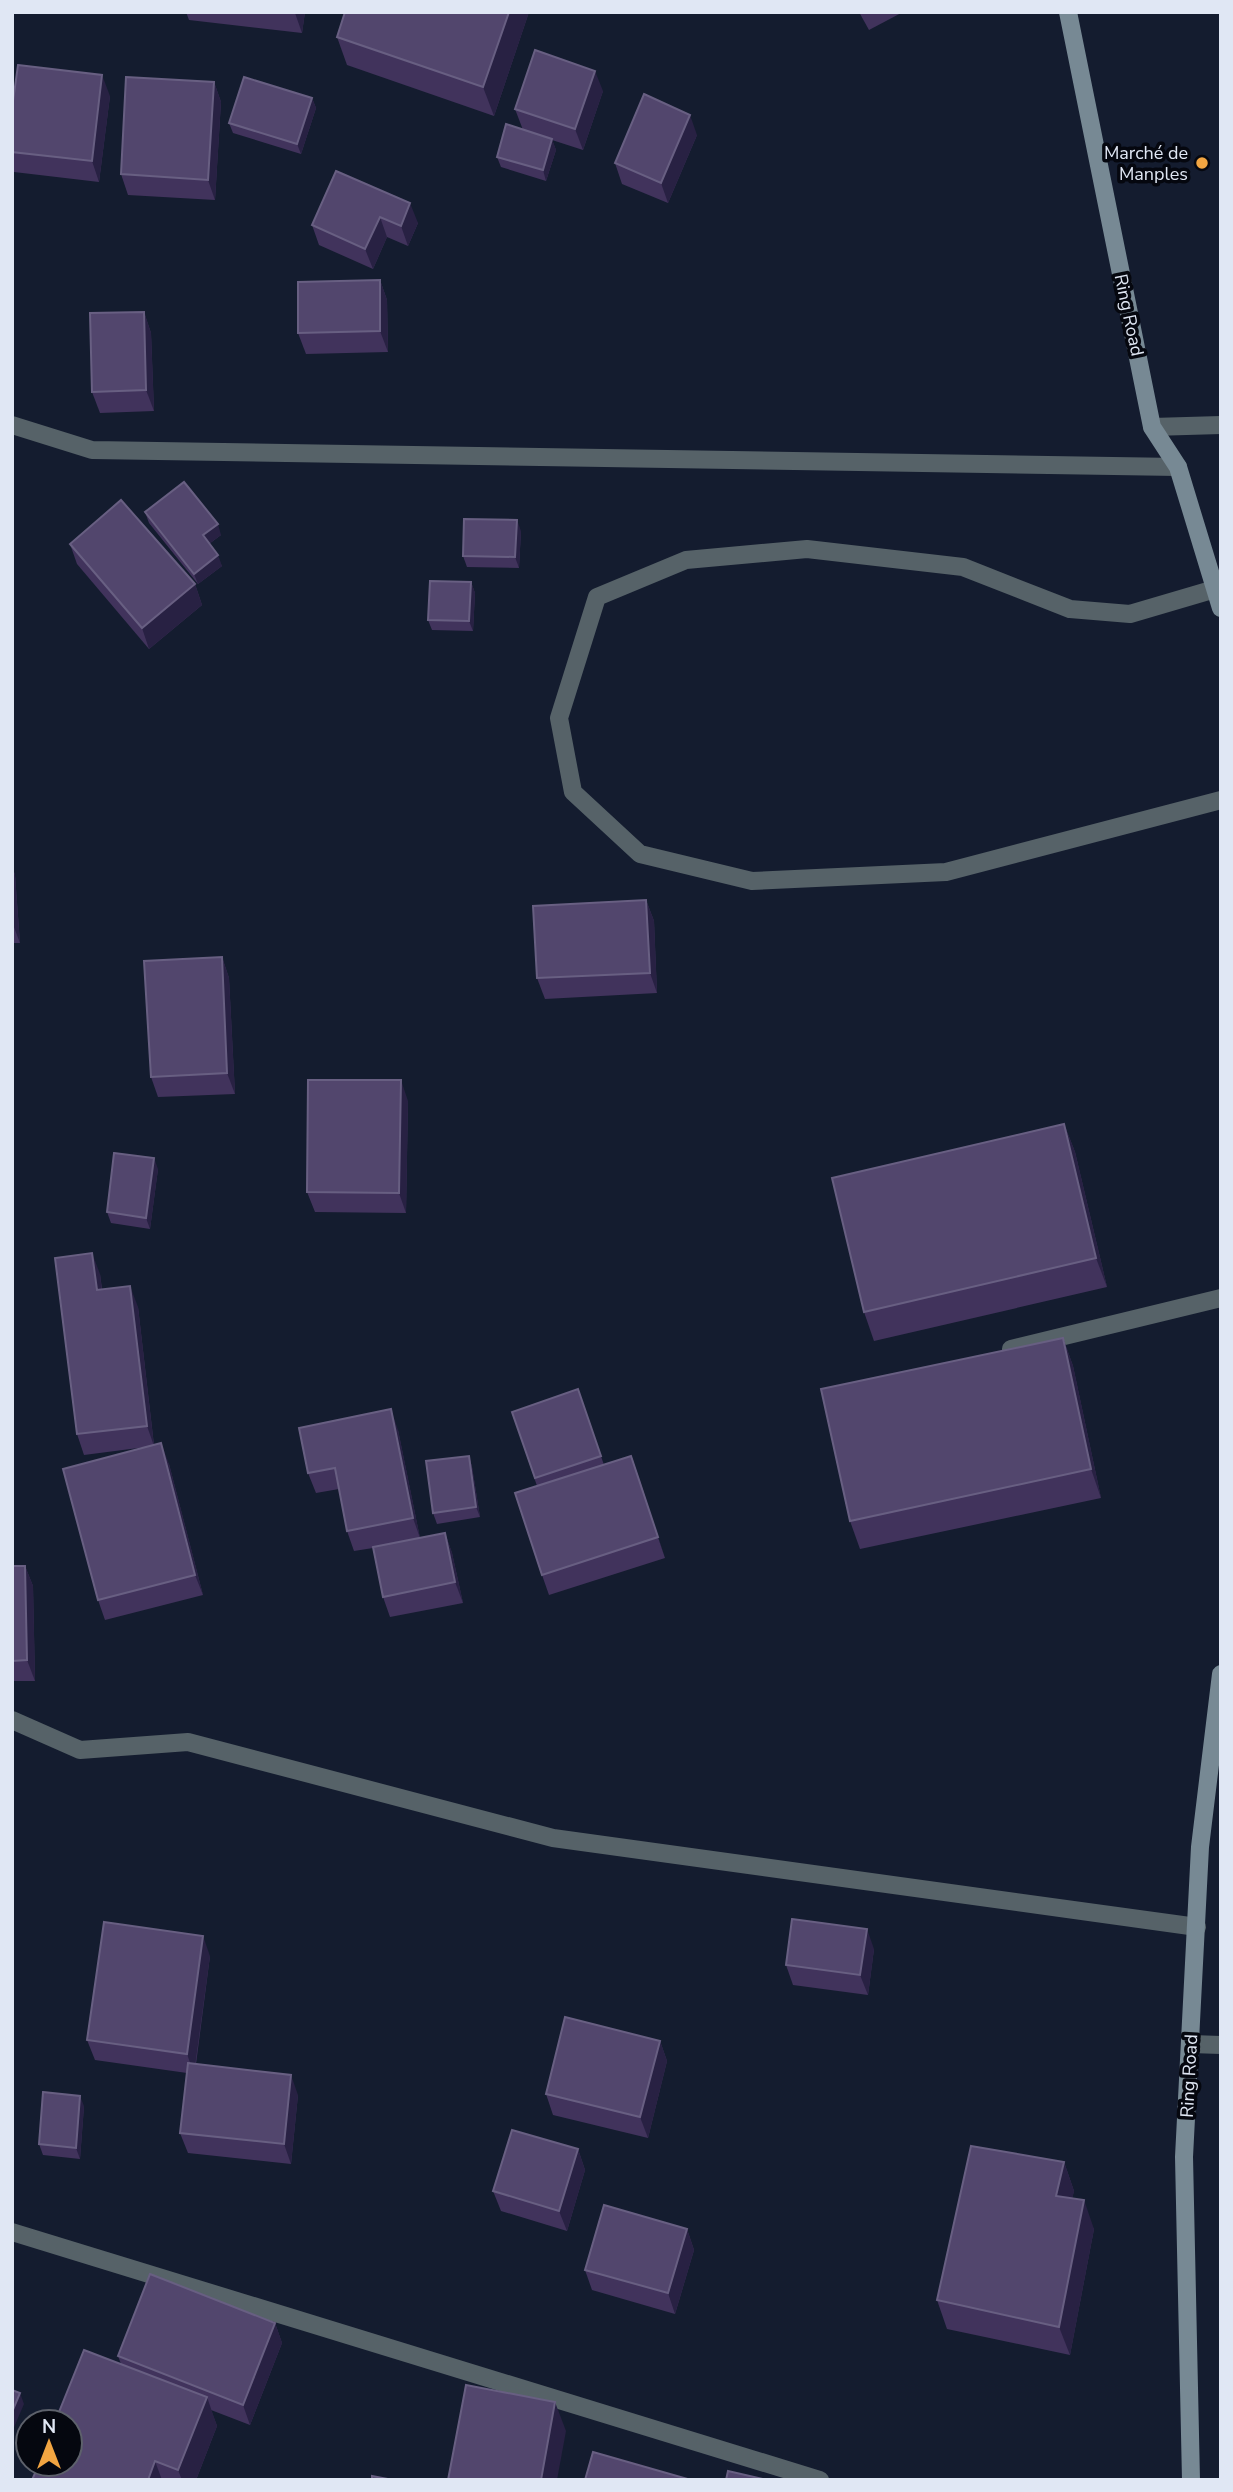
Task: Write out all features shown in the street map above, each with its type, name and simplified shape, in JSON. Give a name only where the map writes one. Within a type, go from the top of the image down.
[{"type":"main road","name":"Ring Road","points":[[1068,12],[1152,427],[1178,467],[1221,608]]},
{"type":"main road","name":"Ring Road","points":[[1191,2480],[1184,2157],[1200,1847],[1221,1674]]},
{"type":"street","points":[[12,425],[92,450],[1178,467]]},
{"type":"street","points":[[1152,427],[1221,425]]},
{"type":"street","points":[[1215,589],[1130,614],[1070,609],[963,567],[807,549],[686,560],[597,597],[559,718],[573,792],[640,854],[752,881],[946,872],[1221,800]]},
{"type":"street","points":[[993,1354],[1221,1298]]},
{"type":"street","points":[[12,1720],[80,1750],[188,1742],[552,1838],[1197,1927]]},
{"type":"street","points":[[1191,2044],[1221,2045]]},
{"type":"street","points":[[12,2232],[820,2480]]},
{"type":"building","points":[[345,12],[509,12],[483,87],[337,37]]},
{"type":"building","points":[[535,50],[595,71],[575,129],[515,109]]},
{"type":"building","points":[[18,65],[102,75],[92,161],[12,152],[12,108]]},
{"type":"building","points":[[126,77],[214,82],[208,180],[121,174]]},
{"type":"building","points":[[244,77],[312,98],[297,144],[229,123]]},
{"type":"building","points":[[644,94],[690,115],[661,183],[615,163]]},
{"type":"building","points":[[506,124],[552,139],[543,170],[497,157]]},
{"type":"building","points":[[336,171],[410,203],[401,226],[380,217],[365,249],[312,225]]},
{"type":"building","points":[[380,280],[380,331],[298,333],[298,282]]},
{"type":"building","points":[[144,312],[146,390],[92,392],[90,313]]},
{"type":"building","points":[[184,482],[218,524],[203,535],[218,555],[194,574],[145,512]]},
{"type":"building","points":[[121,500],[195,584],[142,628],[70,544]]},
{"type":"building","points":[[464,519],[517,520],[515,557],[463,556]]},
{"type":"building","points":[[430,581],[471,582],[469,621],[428,620]]},
{"type":"building","points":[[646,900],[650,973],[537,978],[533,906]]},
{"type":"building","points":[[222,957],[227,1073],[151,1077],[144,961]]},
{"type":"building","points":[[308,1080],[401,1080],[399,1193],[307,1192]]},
{"type":"building","points":[[1064,1124],[1096,1258],[864,1312],[832,1178]]},
{"type":"building","points":[[114,1153],[154,1158],[146,1218],[107,1212]]},
{"type":"building","points":[[92,1253],[97,1290],[130,1286],[147,1426],[77,1434],[55,1258]]},
{"type":"building","points":[[1063,1338],[1091,1469],[850,1521],[821,1389]]},
{"type":"building","points":[[578,1389],[601,1456],[535,1478],[512,1412]]},
{"type":"building","points":[[391,1409],[413,1518],[347,1531],[335,1468],[308,1473],[299,1428]]},
{"type":"building","points":[[161,1443],[195,1575],[98,1600],[63,1469]]},
{"type":"building","points":[[469,1456],[476,1507],[433,1513],[426,1461]]},
{"type":"building","points":[[631,1456],[658,1537],[542,1575],[515,1493]]},
{"type":"building","points":[[445,1533],[455,1582],[383,1597],[373,1547]]},
{"type":"building","points":[[12,1566],[25,1566],[27,1660],[12,1661]]},
{"type":"building","points":[[792,1919],[867,1929],[860,1975],[786,1965]]},
{"type":"building","points":[[104,1922],[203,1936],[187,2054],[87,2040]]},
{"type":"building","points":[[565,2017],[660,2041],[640,2117],[546,2094]]},
{"type":"building","points":[[188,2063],[291,2075],[284,2144],[180,2133]]},
{"type":"building","points":[[43,2092],[80,2096],[76,2148],[39,2144]]},
{"type":"building","points":[[512,2130],[578,2149],[559,2211],[493,2191]]},
{"type":"building","points":[[971,2146],[1064,2162],[1056,2196],[1084,2200],[1059,2327],[937,2300]]},
{"type":"building","points":[[604,2205],[687,2229],[668,2293],[585,2270]]},
{"type":"building","points":[[150,2274],[275,2323],[243,2405],[118,2356]]},
{"type":"building","points":[[84,2350],[207,2397],[178,2470],[155,2461],[148,2480],[32,2480],[84,2478],[84,2408],[61,2408]]},
{"type":"building","points":[[466,2385],[555,2402],[541,2480],[448,2480]]},
{"type":"building","points":[[12,2390],[20,2393],[12,2412]]},
{"type":"building","points":[[593,2452],[691,2480],[585,2480]]},
{"type":"building","points":[[728,2471],[767,2480],[726,2480]]},
{"type":"building","points":[[372,2476],[393,2480],[372,2480]]},
{"type":"place","name":"Marché de Manples","points":[[1202,163]]}]
